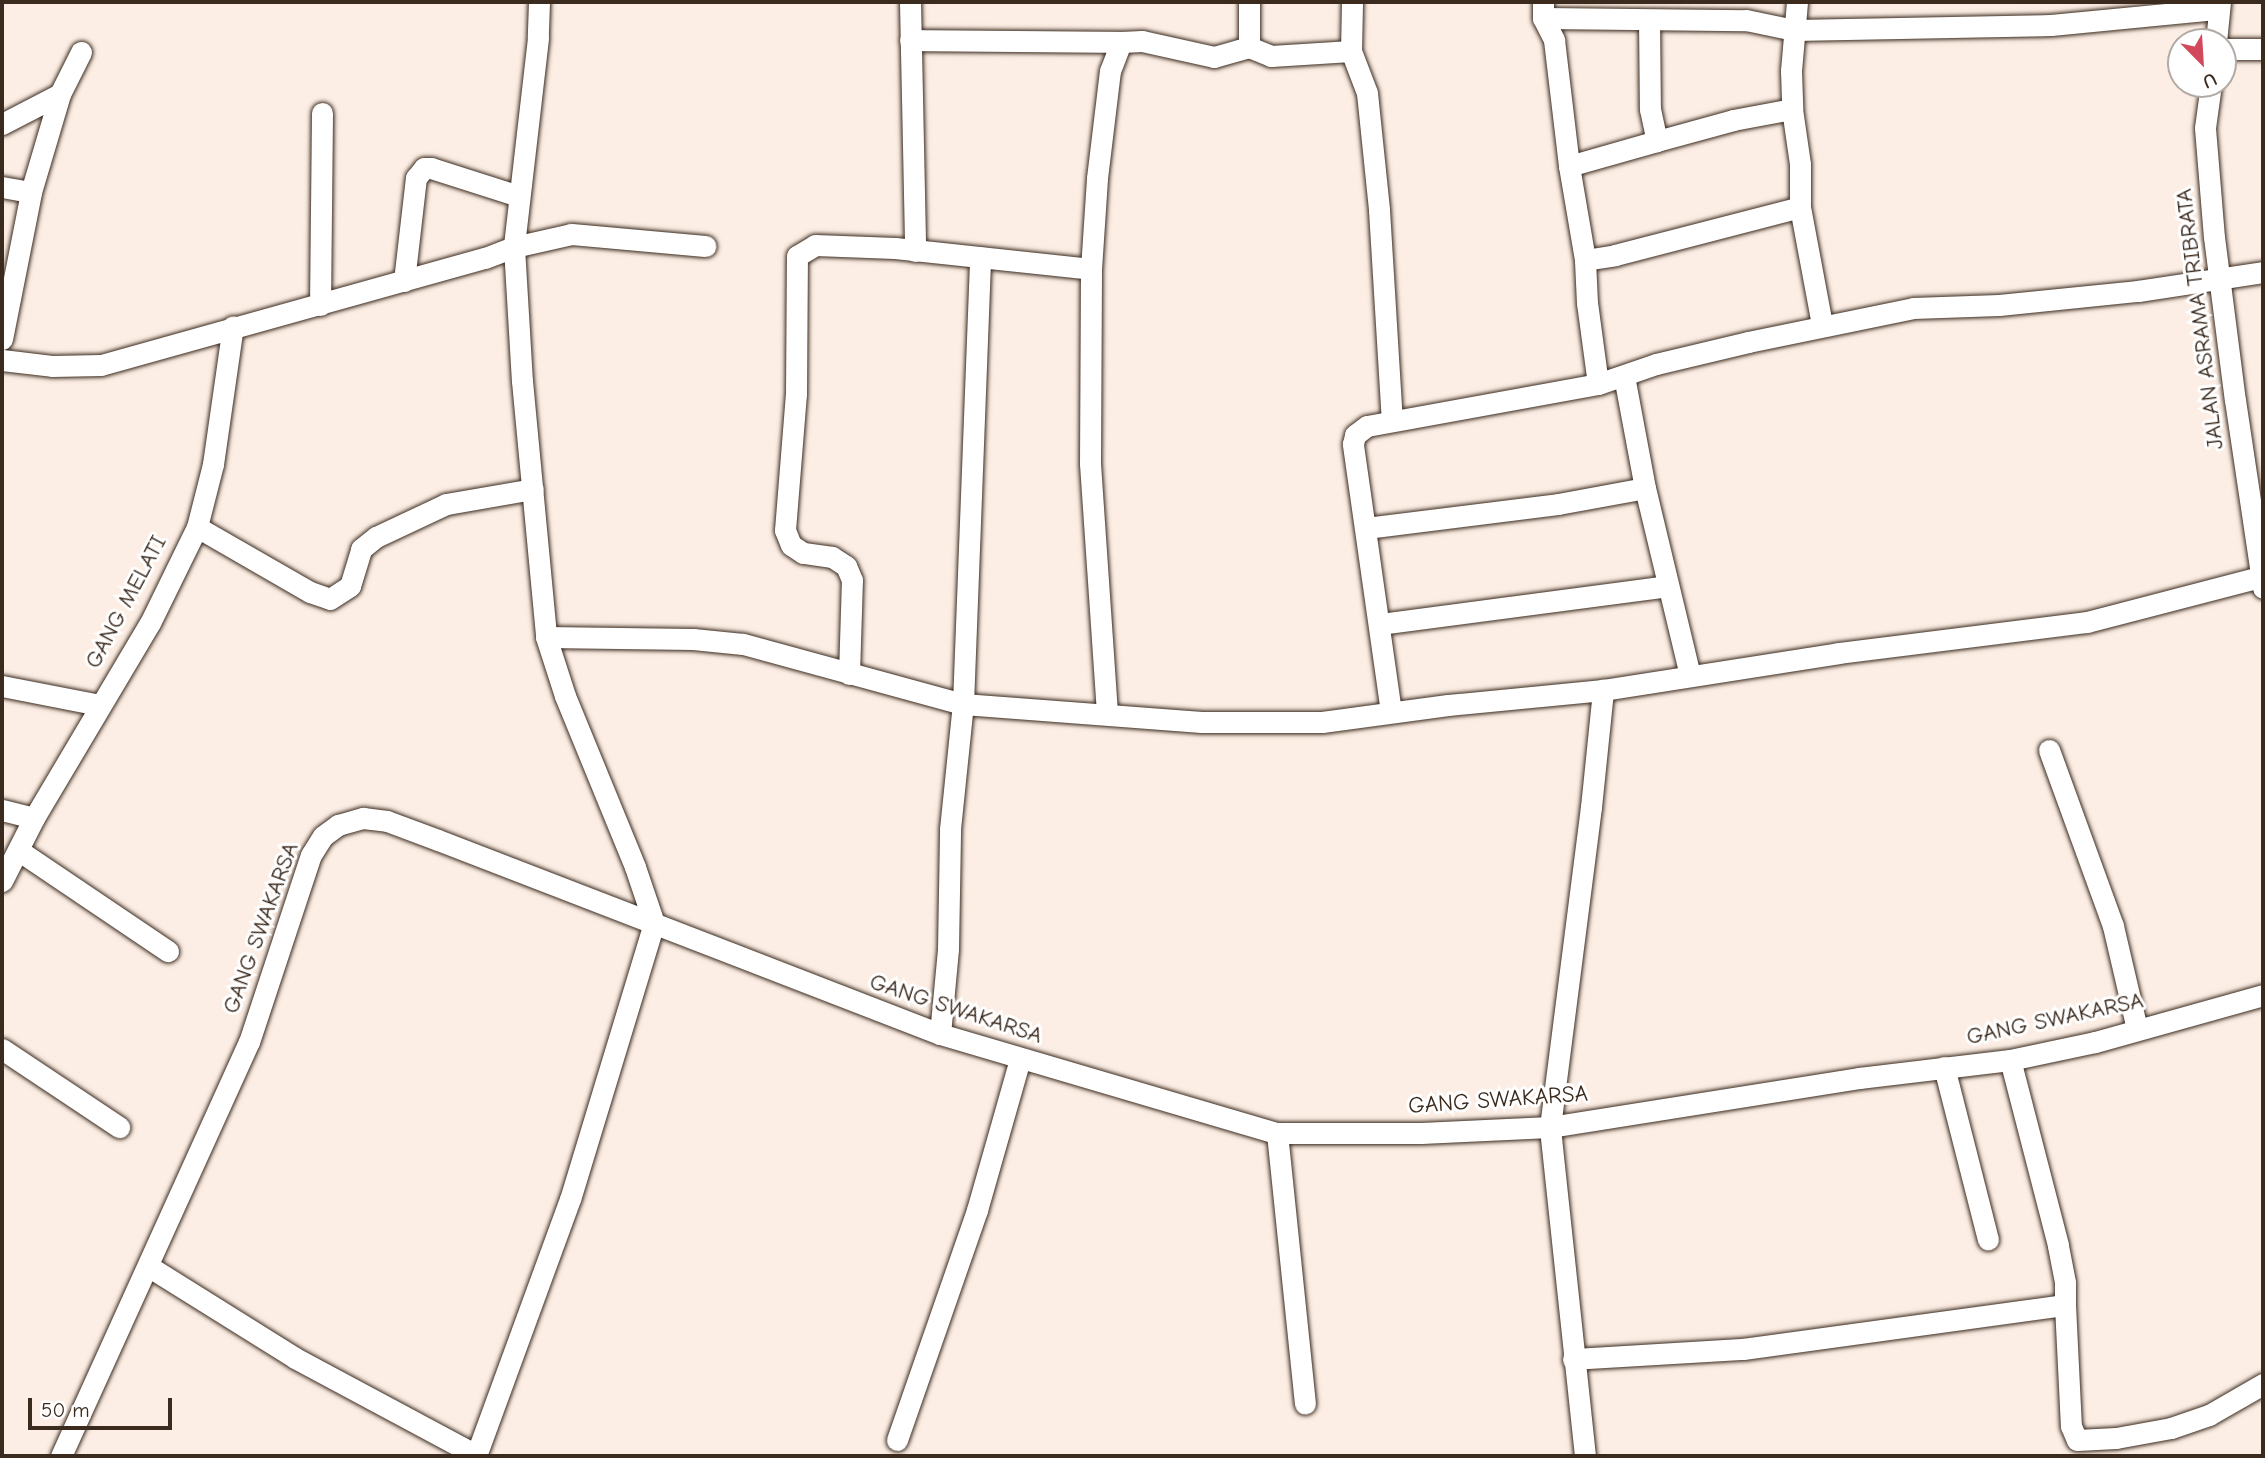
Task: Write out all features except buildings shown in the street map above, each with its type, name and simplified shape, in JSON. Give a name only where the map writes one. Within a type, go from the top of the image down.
[{"type":"street","points":[[148,1266],[295,1358],[476,1456],[570,1199],[654,923],[635,867],[565,696],[546,637],[514,247],[538,38],[539,2]]},
{"type":"street","points":[[910,2],[915,251]]},
{"type":"street","points":[[1248,2],[1249,47]]},
{"type":"street","points":[[1352,2],[1351,51],[1367,93],[1379,210],[1392,421]]},
{"type":"street","points":[[1797,2],[1792,109],[1800,164],[1800,207],[1822,325]]},
{"type":"street","points":[[1598,384],[1587,303],[1585,260],[1569,166],[1555,40],[1543,10],[1649,20],[1746,20],[1794,30],[2052,26],[2219,5],[2217,28]]},
{"type":"street","points":[[1649,20],[1650,109],[1657,141]]},
{"type":"street","points":[[910,40],[1142,41],[1214,57],[1249,47],[1271,56],[1351,51]]},
{"type":"street","points":[[1107,713],[1090,463],[1091,269],[1097,178],[1110,71],[1121,42]]},
{"type":"street","points":[[2237,49],[2263,49]]},
{"type":"street","points":[[2,339],[8,270],[60,94],[81,52]]},
{"type":"street","points":[[2,124],[60,94]]},
{"type":"street","name":"JALAN ASRAMA TRIBRATA","points":[[2209,98],[2205,128],[2220,277],[2262,580]]},
{"type":"street","points":[[1569,166],[1732,120],[1792,109]]},
{"type":"street","points":[[320,305],[323,113]]},
{"type":"street","points":[[404,281],[416,178],[424,169],[431,168],[519,197]]},
{"type":"street","points":[[2,187],[31,192]]},
{"type":"street","points":[[1585,260],[1615,255],[1800,207]]},
{"type":"street","points":[[2,360],[52,366],[100,365],[233,326],[320,305],[514,247],[572,234],[705,246]]},
{"type":"street","points":[[849,674],[852,580],[846,566],[832,557],[803,554],[791,545],[785,530],[796,394],[797,256],[815,245],[915,251],[1091,269]]},
{"type":"street","points":[[940,1034],[948,949],[950,830],[963,704],[980,257]]},
{"type":"street","points":[[1391,712],[1355,435],[1367,426],[1598,384],[1656,365],[1822,325],[1913,308],[1999,305],[2138,290],[2263,272]]},
{"type":"street","name":"GANG MELATI","points":[[2,881],[34,818],[150,623],[197,527],[214,464],[233,326]]},
{"type":"street","points":[[1624,376],[1645,488],[1690,676]]},
{"type":"street","points":[[1366,528],[1559,504],[1645,488]]},
{"type":"street","points":[[197,527],[322,598],[330,599],[349,586],[366,543],[437,506],[533,489]]},
{"type":"street","points":[[546,637],[693,639],[743,645],[779,652],[849,674],[963,704],[1201,722],[1322,722],[1391,712],[1603,690],[1838,653],[2087,622],[2262,580]]},
{"type":"street","points":[[1380,624],[1668,586]]},
{"type":"street","points":[[2,686],[100,705]]},
{"type":"street","points":[[1585,1456],[1550,1127],[1591,807],[1603,690]]},
{"type":"street","points":[[2049,750],[2113,926],[2137,1029]]},
{"type":"street","points":[[2,810],[34,818]]},
{"type":"street","name":"GANG SWAKARSA","points":[[61,1456],[248,1042],[311,855],[323,836],[338,825],[363,818],[387,821],[940,1034],[1277,1133],[1421,1133],[1550,1127],[1944,1067],[2010,1060],[2095,1042],[2263,995]]},
{"type":"street","points":[[18,850],[168,951]]},
{"type":"street","points":[[2,1049],[119,1127]]},
{"type":"street","points":[[897,1440],[976,1210],[1020,1059]]},
{"type":"street","points":[[2010,1060],[2058,1245],[2065,1282],[2071,1426],[2077,1440],[2116,1438],[2171,1428],[2208,1415],[2263,1384]]},
{"type":"street","points":[[1944,1067],[1988,1238]]},
{"type":"street","points":[[1277,1133],[1305,1404]]},
{"type":"street","points":[[1573,1359],[1743,1349],[2065,1305]]}]
